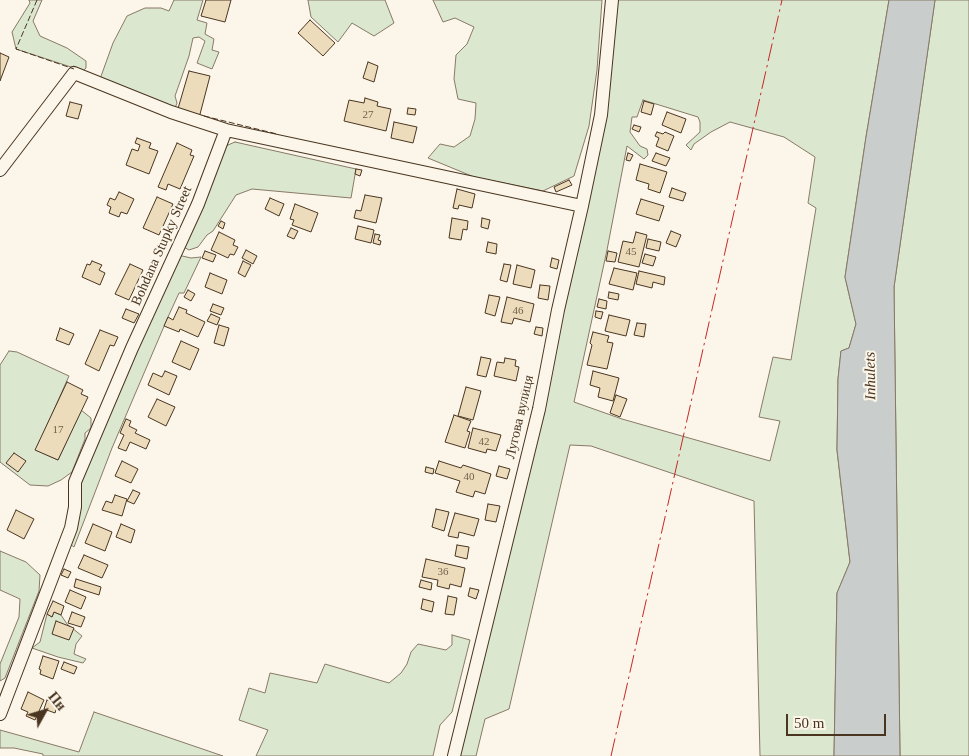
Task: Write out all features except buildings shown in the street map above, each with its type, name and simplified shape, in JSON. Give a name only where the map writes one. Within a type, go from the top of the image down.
[{"type":"street","name":"Лугова вулиця","points":[[454,756],[539,409],[558,310],[582,206],[601,115],[612,0]]},
{"type":"street","points":[[0,170],[74,73],[171,112],[226,130],[582,206]]},
{"type":"street","name":"Bohdana Stupky Street","points":[[0,714],[71,528],[75,507],[75,482],[132,348],[198,204],[226,130]]},
{"type":"green space","points":[[29,0],[42,0],[33,21],[40,36],[67,48],[86,61],[86,68],[83,71],[16,49],[12,32],[30,3]]},
{"type":"green space","points":[[174,0],[203,0],[197,20],[207,23],[205,34],[214,39],[212,50],[219,52],[212,69],[197,63],[205,41],[199,37],[193,38],[189,56],[175,96],[177,103],[175,108],[100,79],[113,43],[127,16],[145,8],[161,8],[169,11]]},
{"type":"green space","points":[[308,0],[385,0],[394,23],[374,36],[352,23],[338,42],[311,17]]},
{"type":"green space","points":[[433,0],[602,0],[597,70],[589,126],[574,176],[543,191],[474,177],[428,158],[440,144],[454,147],[470,136],[475,119],[476,103],[458,99],[454,79],[456,55],[467,44],[474,27],[455,18],[443,22]]},
{"type":"green space","points":[[616,0],[889,0],[845,277],[856,324],[849,348],[841,351],[838,379],[837,450],[850,562],[837,593],[834,756],[760,756],[754,501],[591,446],[570,445],[509,709],[485,719],[476,756],[458,756],[588,202]],"holes":[[[643,100],[698,117],[700,132],[686,145],[691,150],[694,144],[730,122],[784,137],[815,157],[808,203],[816,208],[791,360],[773,357],[759,417],[780,421],[770,461],[622,419],[574,402],[627,146],[644,159],[648,155],[647,149],[640,146],[630,132],[632,117],[637,117]]]},
{"type":"green space","points":[[935,0],[969,0],[969,756],[900,756],[894,287]]},
{"type":"green space","points":[[235,142],[356,169],[351,198],[252,189],[236,195],[213,231],[207,235],[198,247],[189,250],[182,246],[220,152]]},
{"type":"green space","points":[[178,255],[191,258],[201,257],[184,293],[179,293],[168,317],[112,448],[74,547],[70,544],[79,477]]},
{"type":"green space","points":[[9,351],[17,352],[69,376],[36,450],[58,460],[81,410],[91,418],[91,428],[85,433],[85,439],[72,472],[48,486],[30,485],[0,462],[0,365]]},
{"type":"green space","points":[[0,551],[26,562],[40,575],[39,591],[5,678],[0,681],[0,664],[19,617],[20,599],[0,590]]},
{"type":"green space","points":[[54,612],[61,615],[67,624],[82,636],[76,644],[74,654],[86,659],[83,663],[32,648],[40,642],[47,614],[52,617]]},
{"type":"green space","points":[[452,635],[470,640],[452,712],[440,725],[433,756],[256,756],[268,730],[239,720],[249,688],[265,693],[270,673],[317,683],[325,664],[389,683],[401,673],[407,664],[411,652],[418,644],[446,650],[452,645]]},
{"type":"green space","points":[[94,712],[223,756],[43,756],[43,754],[14,748],[0,748],[0,730],[79,752]]},
{"type":"water","name":"Inhulets","points":[[889,0],[935,0],[894,287],[900,756],[834,756],[837,593],[850,562],[837,450],[838,379],[841,351],[849,348],[856,324],[845,277]]},
{"type":"fence","points":[[37,0],[16,49],[74,69]]},
{"type":"fence","points":[[204,116],[277,134]]},
{"type":"power","points":[[611,756],[782,0]]}]
